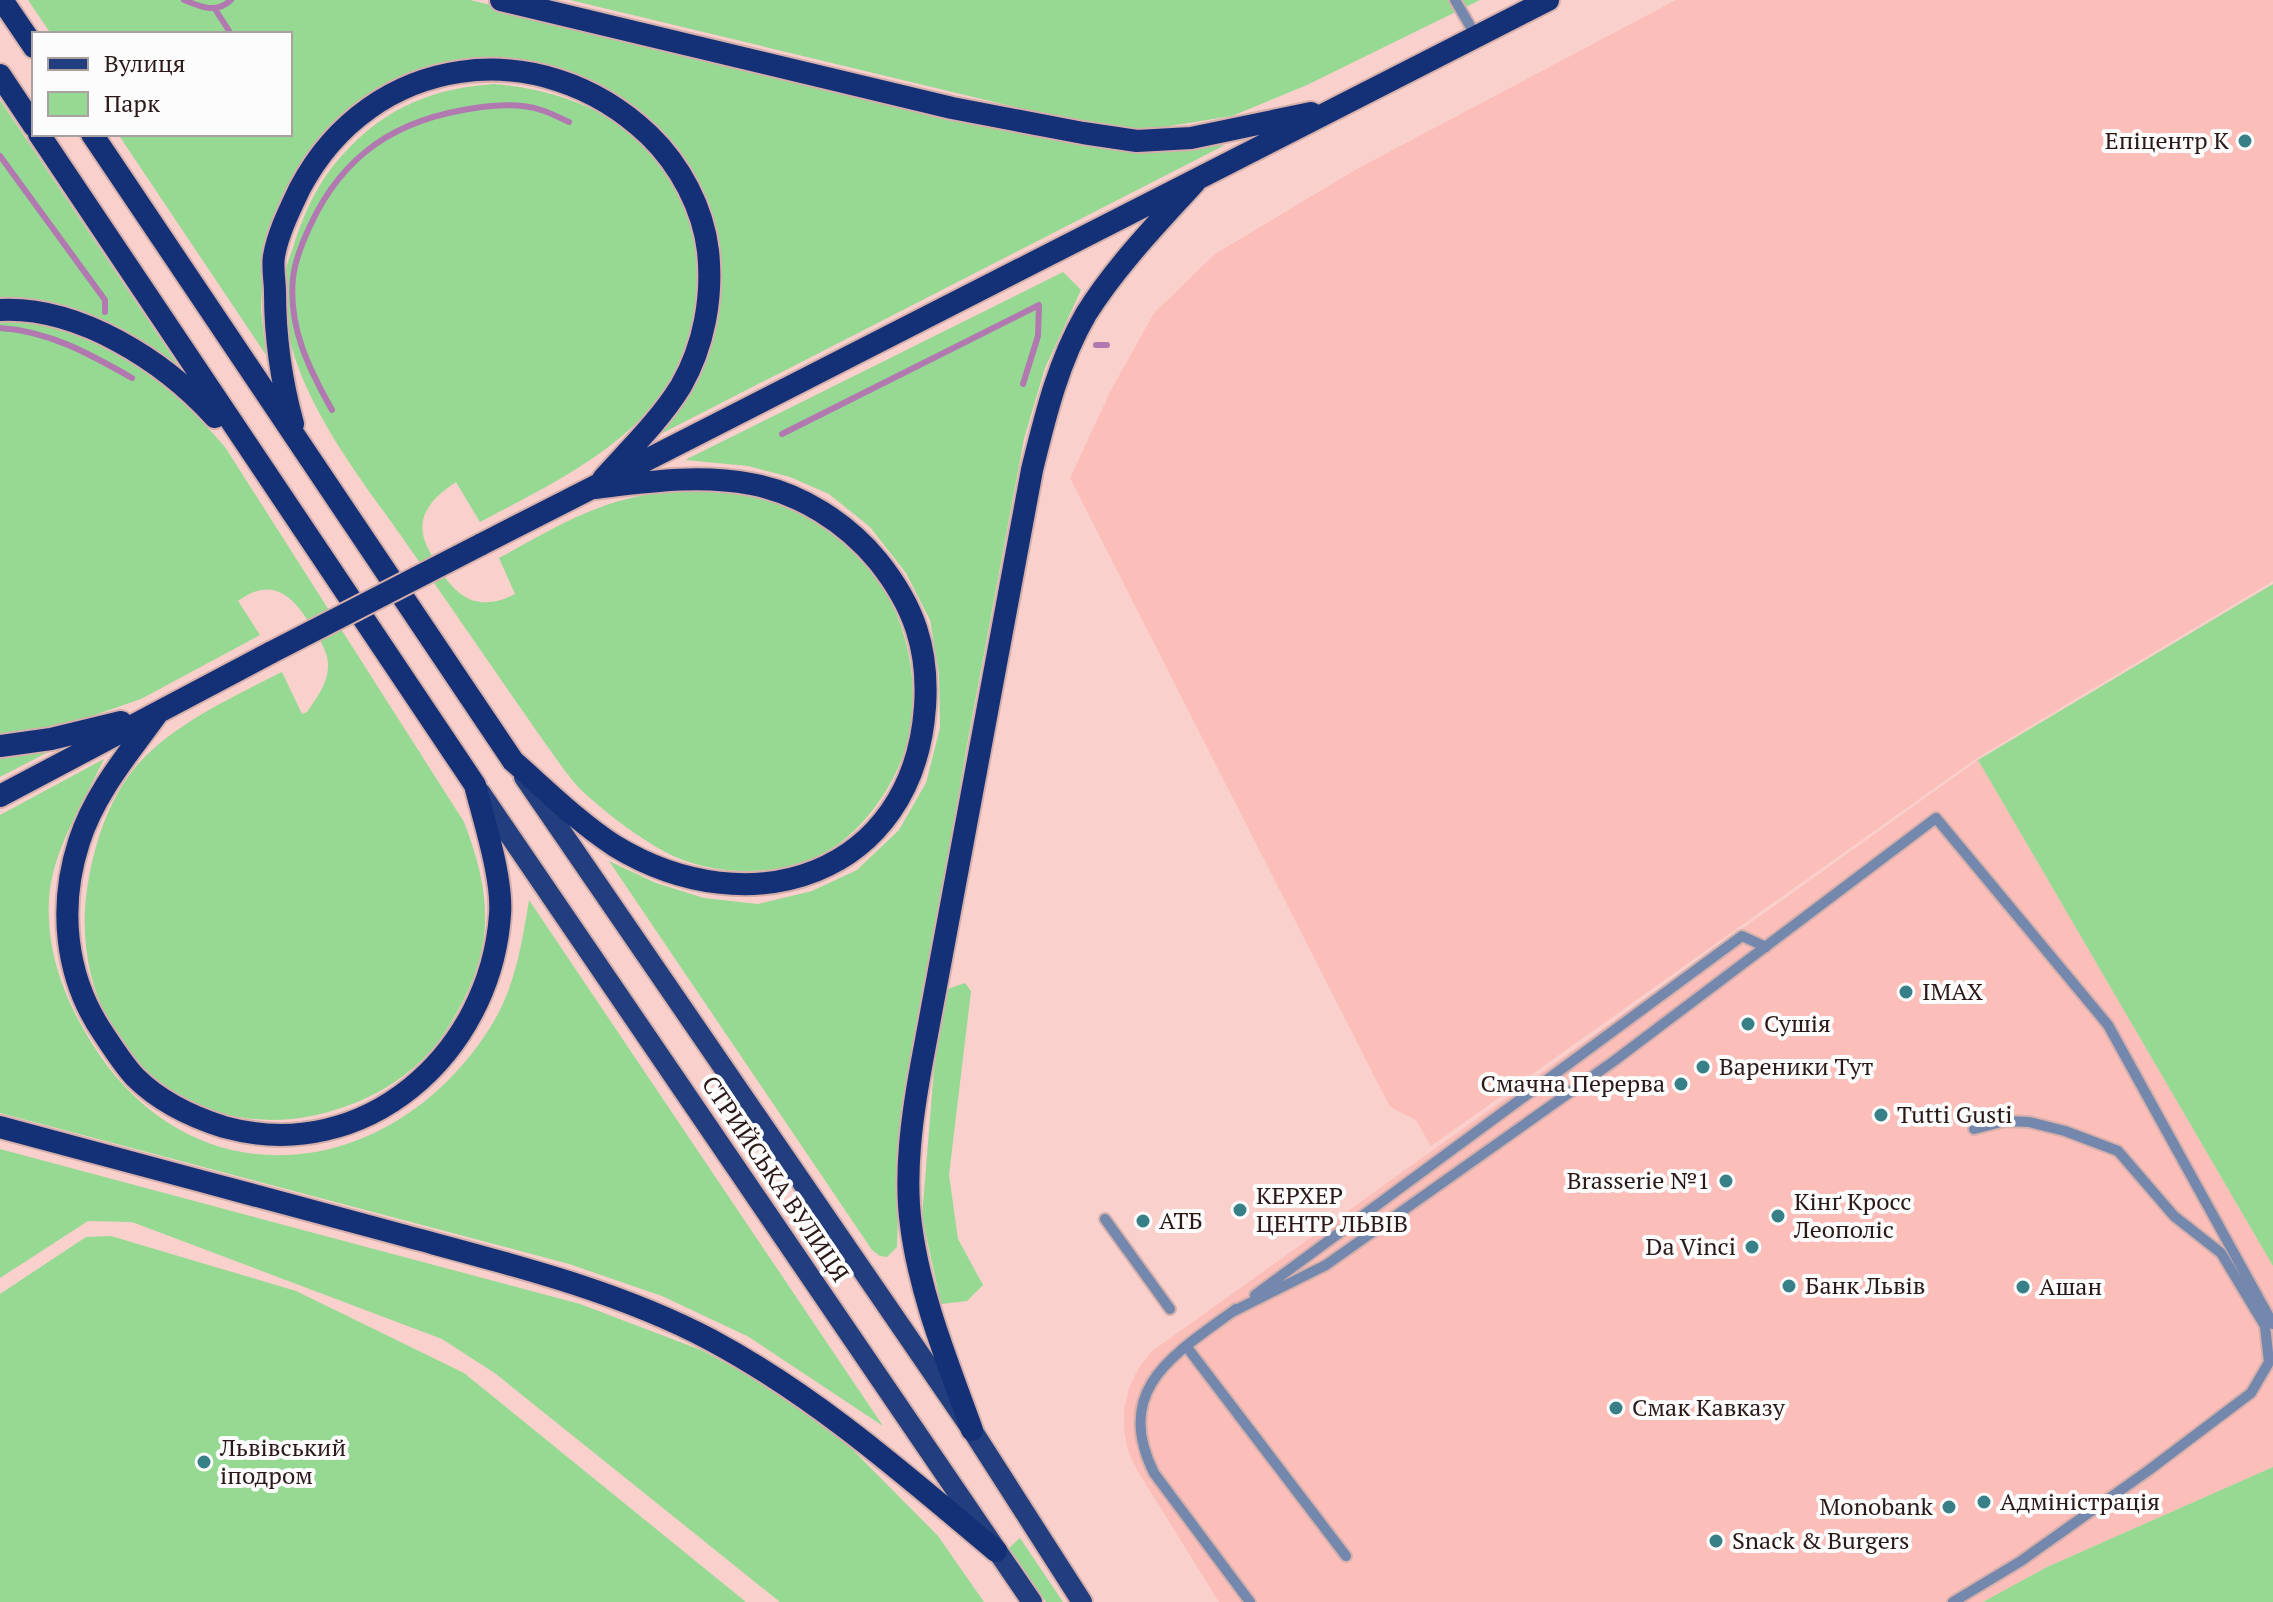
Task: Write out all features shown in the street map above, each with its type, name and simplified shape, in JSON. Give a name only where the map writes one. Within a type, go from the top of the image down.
[{"type":"highway","points":[[2,0],[32,44]]},
{"type":"highway","points":[[501,0],[952,108],[1033,125],[1137,141],[1191,138],[1340,107]]},
{"type":"highway","points":[[0,796],[480,545],[1548,0]]},
{"type":"highway","points":[[299,445],[283,388],[275,336],[274,256],[289,210],[312,167],[343,129],[383,99],[419,82],[461,70],[499,68],[533,72],[571,84],[610,103],[633,120],[658,144],[678,170],[698,209],[706,235],[709,293],[697,351],[682,384],[657,419],[594,488]]},
{"type":"highway","points":[[0,75],[32,123]]},
{"type":"highway","points":[[40,136],[475,785],[493,856],[501,913],[491,970],[474,1014],[450,1050],[424,1079],[394,1103],[358,1120],[288,1135],[247,1133],[210,1122],[171,1105],[136,1078],[98,1027],[82,998],[72,968],[68,919],[70,889],[79,843],[98,798],[157,714]]},
{"type":"highway","points":[[93,136],[513,761],[571,813],[616,846],[658,866],[703,882],[749,886],[792,880],[821,870],[849,852],[874,832],[895,805],[909,778],[922,739],[926,694],[922,646],[911,613],[895,582],[865,545],[832,518],[797,498],[752,484],[709,480],[664,480],[594,488]]},
{"type":"highway","points":[[972,1430],[928,1306],[910,1224],[910,1132],[921,1067],[1029,485],[1048,403],[1085,316],[1125,262],[1195,182]]},
{"type":"highway","points":[[0,310],[46,315],[85,326],[125,344],[198,398],[258,463]]},
{"type":"highway","points":[[0,746],[51,739],[157,714]]},
{"type":"highway","points":[[0,1127],[535,1271],[635,1307],[708,1338],[787,1383],[855,1433],[996,1551]]},
{"type":"main road","points":[[513,761],[972,1430],[1082,1602]]},
{"type":"main road","name":"СТРИЙСЬКА ВУЛИЦЯ","points":[[475,785],[1032,1602]]},
{"type":"lane","points":[[1455,0],[1477,37]]},
{"type":"lane","points":[[1232,1312],[1326,1265],[1614,1061],[1936,818],[2108,1025],[2273,1324]]},
{"type":"lane","points":[[1250,1602],[1154,1473],[1144,1452],[1139,1428],[1141,1403],[1151,1380],[1167,1361],[1186,1346],[1742,936],[1766,947]]},
{"type":"lane","points":[[1953,1602],[2021,1561],[2251,1393],[2271,1358],[2265,1326],[2221,1253],[2174,1216],[2118,1151],[2065,1131],[2029,1122],[2005,1121],[1974,1129]]},
{"type":"lane","points":[[1105,1219],[1170,1309]]},
{"type":"lane","points":[[1186,1346],[1346,1556]]},
{"type":"shaded area","points":[[1676,0],[2273,0],[2273,581],[1977,758],[1431,1146],[1416,1120],[1390,1107],[1070,478],[1111,390],[1154,313],[1215,254],[1357,169]]},
{"type":"shaded area","points":[[1978,760],[2273,1266],[2273,1467],[2047,1567],[1983,1602],[1219,1602],[1128,1451],[1124,1409],[1138,1369],[1151,1352]]},
{"type":"green space","points":[[28,0],[470,0],[1073,143],[1147,150],[1225,145],[651,439],[691,390],[707,357],[717,325],[720,261],[715,233],[685,164],[534,65],[378,92],[336,122],[304,161],[281,203],[263,265],[261,309],[266,355],[119,136],[292,136],[292,32],[50,32]]},
{"type":"green space","points":[[570,0],[1480,0],[1307,85],[1232,116],[1145,130],[1082,123]]},
{"type":"green space","points":[[494,84],[548,93],[586,106],[631,134],[657,161],[678,192],[691,227],[698,263],[698,300],[690,337],[675,373],[658,399],[614,443],[562,478],[480,522],[456,482],[434,500],[425,514],[422,526],[426,544],[442,573],[458,592],[478,602],[489,602],[515,594],[499,558],[574,518],[633,497],[717,492],[759,498],[799,511],[843,539],[865,561],[896,614],[912,674],[913,705],[904,752],[878,804],[837,845],[804,862],[743,871],[722,870],[683,860],[632,831],[582,791],[367,489],[306,386],[293,350],[285,313],[285,276],[302,221],[321,184],[333,166],[367,131],[404,107],[446,91]]},
{"type":"green space","points":[[0,100],[184,374],[0,300]]},
{"type":"green space","points":[[1063,272],[1081,290],[1045,368],[1024,439],[967,745],[901,1129],[897,1247],[887,1257],[880,1256],[872,1250],[609,861],[656,883],[704,898],[758,904],[812,891],[857,870],[899,830],[926,783],[940,728],[939,674],[930,620],[906,573],[870,527],[829,494],[790,477],[748,466],[685,460]]},
{"type":"green space","points":[[0,320],[50,327],[115,352],[155,377],[207,427],[225,447],[464,822],[481,878],[485,903],[485,928],[474,976],[447,1029],[427,1055],[402,1077],[374,1094],[344,1107],[287,1119],[234,1116],[187,1100],[147,1071],[115,1033],[94,986],[85,934],[92,862],[101,831],[121,788],[140,762],[170,735],[206,711],[282,672],[302,714],[307,712],[324,685],[328,662],[320,641],[298,607],[281,593],[262,590],[238,601],[260,635],[141,699],[54,729],[0,737]]},
{"type":"green space","points":[[2273,584],[2273,1266],[1978,760]]},
{"type":"green space","points":[[56,748],[0,777],[0,756]]},
{"type":"green space","points":[[104,759],[56,863],[49,899],[50,937],[59,974],[73,1008],[91,1042],[133,1095],[183,1131],[237,1151],[293,1155],[349,1143],[402,1118],[450,1078],[491,1026],[512,981],[529,900],[883,1426],[749,1337],[662,1296],[569,1264],[0,1113],[0,815]]},
{"type":"green space","points":[[965,983],[971,991],[949,1175],[958,1239],[983,1285],[967,1301],[941,1304],[922,1217],[934,1069],[945,990]]},
{"type":"green space","points":[[0,1149],[580,1304],[701,1350],[776,1390],[844,1441],[938,1536],[984,1602],[780,1602],[496,1374],[442,1339],[132,1222],[88,1221],[0,1278]]},
{"type":"green space","name":"Львівський іподром","points":[[111,1236],[296,1291],[464,1373],[746,1602],[0,1602],[0,1294],[86,1237]]},
{"type":"green space","points":[[2273,1467],[2273,1602],[1983,1602],[2047,1567]]},
{"type":"green space","points":[[1020,1538],[1063,1602],[1046,1602],[1009,1548]]},
{"type":"waterway","points":[[184,0],[214,8],[231,0]]},
{"type":"waterway","points":[[215,9],[230,32]]},
{"type":"waterway","points":[[332,410],[302,347],[292,296],[294,271],[302,245],[323,201],[339,179],[356,160],[397,131],[447,113],[499,105],[517,106],[541,110],[569,122]]},
{"type":"waterway","points":[[0,156],[105,300],[105,312]]},
{"type":"waterway","points":[[782,434],[1039,305],[1038,336],[1023,384]]},
{"type":"waterway","points":[[0,328],[52,339],[85,352],[132,378]]},
{"type":"waterway","points":[[1096,345],[1107,345]]},
{"type":"place","name":"Епіцентр К","points":[[2245,141]]},
{"type":"place","name":"IMAX","points":[[1906,992]]},
{"type":"place","name":"Сушія","points":[[1748,1024]]},
{"type":"place","name":"Вареники Тут","points":[[1703,1067]]},
{"type":"place","name":"Смачна Перерва","points":[[1681,1084]]},
{"type":"place","name":"Tutti Gusti","points":[[1881,1115]]},
{"type":"place","name":"Brasserie №1","points":[[1726,1181]]},
{"type":"place","name":"КЕРХЕР ЦЕНТР ЛЬВІВ","points":[[1240,1210]]},
{"type":"place","name":"Кінґ Кросс Леополіс","points":[[1778,1216]]},
{"type":"place","name":"АТБ","points":[[1143,1221]]},
{"type":"place","name":"Da Vinci","points":[[1752,1247]]},
{"type":"place","name":"Банк Львів","points":[[1789,1286]]},
{"type":"place","name":"Ашан","points":[[2023,1287]]},
{"type":"place","name":"Смак Кавказу","points":[[1616,1408]]},
{"type":"place","name":"Львівський іподром","points":[[204,1462]]},
{"type":"place","name":"Адміністрація","points":[[1984,1502]]},
{"type":"place","name":"Monobank","points":[[1949,1507]]},
{"type":"place","name":"Snack & Burgers","points":[[1716,1541]]}]
